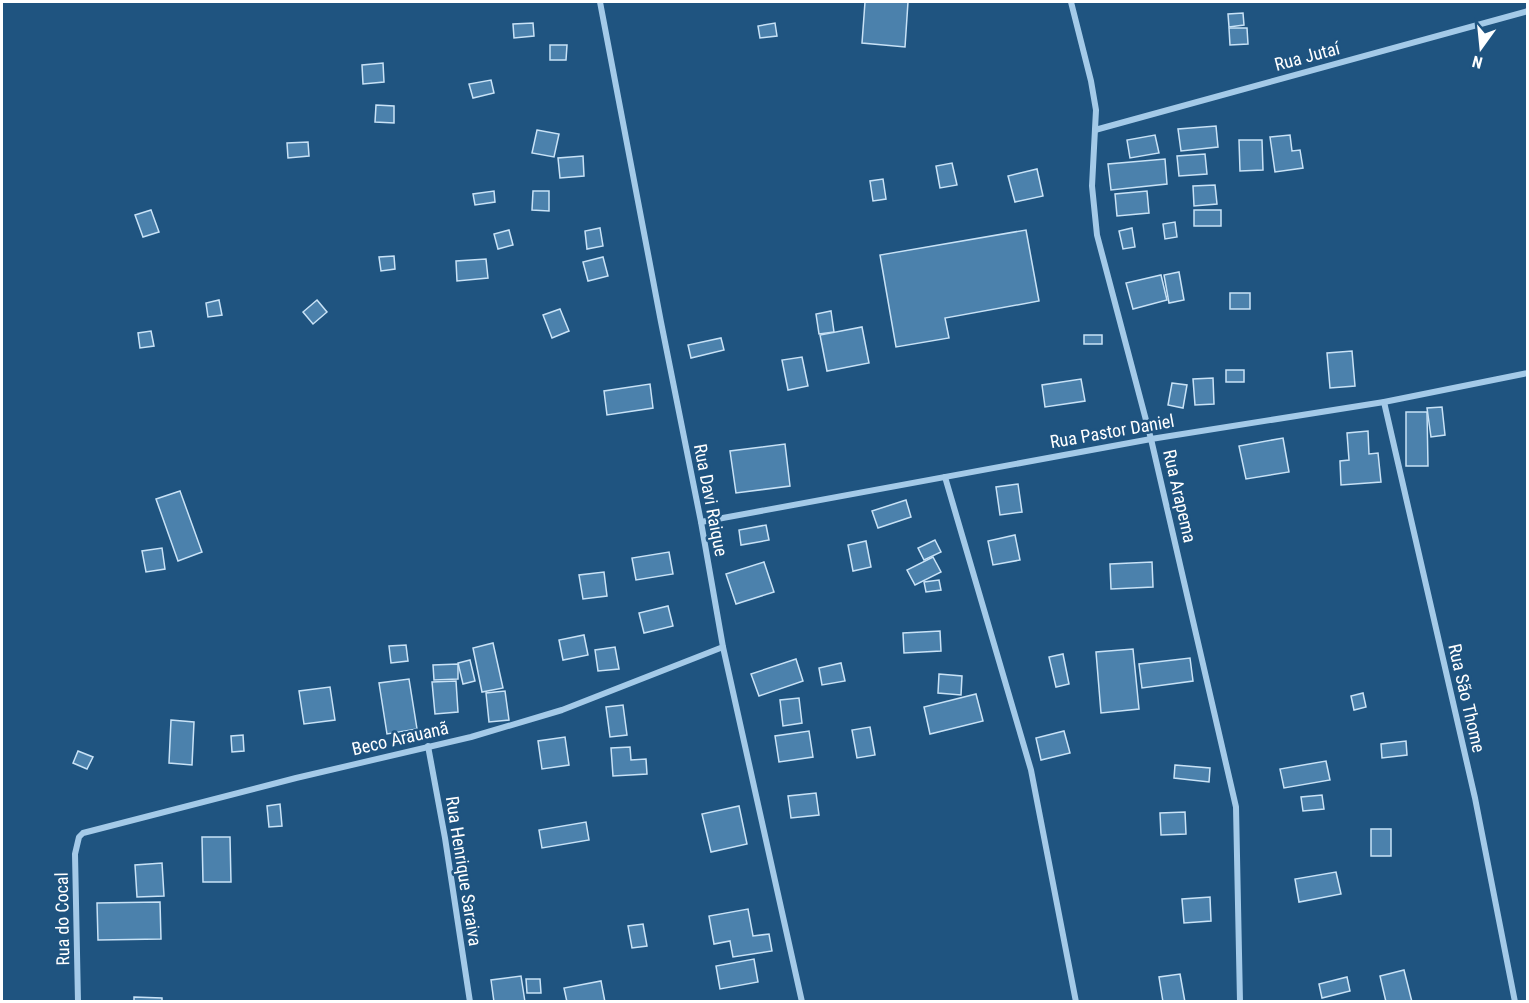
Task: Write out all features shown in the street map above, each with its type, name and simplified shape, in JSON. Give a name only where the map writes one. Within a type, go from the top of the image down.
[{"type":"street","name":"Rua Davi Raique","points":[[600,2],[701,522],[723,647],[802,1002]]},
{"type":"street","name":"Rua Arapema","points":[[1071,2],[1096,110],[1092,186],[1097,235],[1151,439],[1236,807],[1240,1002]]},
{"type":"street","name":"Rua Jutaí","points":[[1095,130],[1527,11]]},
{"type":"street","name":"Rua Pastor Daniel","points":[[701,522],[1151,439],[1384,402],[1527,373]]},
{"type":"street","name":"Rua São Thome","points":[[1384,402],[1475,798],[1515,1002]]},
{"type":"street","points":[[945,477],[1031,770],[1076,1002]]},
{"type":"street","name":"Beco Arauanã","points":[[79,837],[93,829],[471,737],[562,710],[723,647]]},
{"type":"street","name":"Rua Henrique Saraiva","points":[[428,746],[445,838],[470,1002]]},
{"type":"street","name":"Rua do Cocal","points":[[78,1002],[75,854],[79,837]]},
{"type":"building","points":[[865,2],[908,2],[905,47],[862,43]]},
{"type":"building","points":[[1243,13],[1244,25],[1229,27],[1228,14]]},
{"type":"building","points":[[533,23],[534,36],[514,38],[513,24]]},
{"type":"building","points":[[775,23],[777,36],[760,38],[758,26]]},
{"type":"building","points":[[1229,28],[1247,28],[1248,44],[1230,45]]},
{"type":"building","points":[[550,45],[567,45],[566,60],[550,60]]},
{"type":"building","points":[[383,63],[384,82],[363,84],[362,65]]},
{"type":"building","points":[[491,80],[494,93],[473,98],[469,84]]},
{"type":"building","points":[[376,105],[394,106],[394,123],[375,122]]},
{"type":"building","points":[[1216,126],[1218,147],[1181,151],[1178,129]]},
{"type":"building","points":[[537,130],[559,134],[554,157],[532,153]]},
{"type":"building","points":[[1155,135],[1159,153],[1130,158],[1127,140]]},
{"type":"building","points":[[1290,135],[1292,151],[1300,150],[1303,168],[1275,172],[1270,137]]},
{"type":"building","points":[[1239,140],[1262,140],[1263,170],[1240,171]]},
{"type":"building","points":[[308,142],[309,156],[288,158],[287,143]]},
{"type":"building","points":[[1205,154],[1207,174],[1179,176],[1177,156]]},
{"type":"building","points":[[583,156],[584,176],[560,178],[558,158]]},
{"type":"building","points":[[1165,159],[1167,184],[1111,190],[1108,164]]},
{"type":"building","points":[[952,163],[957,185],[940,188],[936,166]]},
{"type":"building","points":[[1037,169],[1043,196],[1015,202],[1008,176]]},
{"type":"building","points":[[883,179],[886,199],[873,201],[870,181]]},
{"type":"building","points":[[1215,185],[1217,204],[1194,206],[1193,186]]},
{"type":"building","points":[[494,191],[495,202],[475,205],[473,194]]},
{"type":"building","points":[[533,191],[549,191],[549,211],[532,210]]},
{"type":"building","points":[[1147,191],[1149,213],[1117,216],[1115,194]]},
{"type":"building","points":[[151,210],[159,232],[143,237],[135,215]]},
{"type":"building","points":[[1194,210],[1221,210],[1221,226],[1194,226]]},
{"type":"building","points":[[1175,222],[1177,237],[1165,239],[1163,224]]},
{"type":"building","points":[[600,228],[603,246],[587,249],[585,231]]},
{"type":"building","points":[[1132,228],[1135,247],[1123,249],[1119,231]]},
{"type":"building","points":[[509,230],[513,245],[498,249],[494,234]]},
{"type":"building","points":[[1026,230],[1039,301],[945,318],[949,338],[896,347],[880,255]]},
{"type":"building","points":[[394,256],[395,269],[381,271],[379,257]]},
{"type":"building","points":[[603,257],[608,276],[588,281],[583,262]]},
{"type":"building","points":[[486,259],[488,278],[457,281],[456,261]]},
{"type":"building","points":[[1179,272],[1184,300],[1169,303],[1164,275]]},
{"type":"building","points":[[1161,275],[1167,300],[1133,309],[1126,283]]},
{"type":"building","points":[[1230,293],[1250,293],[1250,309],[1230,309]]},
{"type":"building","points":[[219,300],[222,315],[208,317],[206,303]]},
{"type":"building","points":[[317,300],[327,312],[313,324],[303,312]]},
{"type":"building","points":[[560,309],[569,331],[552,338],[543,315]]},
{"type":"building","points":[[831,311],[834,332],[819,334],[816,314]]},
{"type":"building","points":[[862,327],[869,363],[827,371],[820,335]]},
{"type":"building","points":[[151,331],[154,346],[140,348],[138,333]]},
{"type":"building","points":[[1084,335],[1102,335],[1102,344],[1084,344]]},
{"type":"building","points":[[721,338],[724,350],[691,358],[688,345]]},
{"type":"building","points":[[1352,351],[1355,386],[1330,388],[1327,353]]},
{"type":"building","points":[[802,357],[808,386],[788,390],[782,360]]},
{"type":"building","points":[[1226,370],[1244,370],[1244,382],[1226,382]]},
{"type":"building","points":[[1213,378],[1214,404],[1195,405],[1193,379]]},
{"type":"building","points":[[1081,379],[1085,401],[1045,407],[1042,385]]},
{"type":"building","points":[[1172,383],[1187,385],[1183,408],[1168,405]]},
{"type":"building","points":[[650,384],[653,408],[607,415],[604,391]]},
{"type":"building","points":[[1442,407],[1445,435],[1431,437],[1427,408]]},
{"type":"building","points":[[1406,412],[1427,412],[1428,466],[1406,466]]},
{"type":"building","points":[[1368,431],[1369,454],[1378,453],[1381,482],[1341,485],[1340,461],[1349,460],[1347,433]]},
{"type":"building","points":[[1283,438],[1289,472],[1246,479],[1239,446]]},
{"type":"building","points":[[785,444],[790,486],[736,493],[730,451]]},
{"type":"building","points":[[1018,484],[1022,512],[1000,515],[996,487]]},
{"type":"building","points":[[180,491],[202,552],[178,561],[156,499]]},
{"type":"building","points":[[906,500],[911,517],[878,528],[872,511]]},
{"type":"building","points":[[766,525],[769,540],[741,545],[739,530]]},
{"type":"building","points":[[1015,535],[1020,560],[993,565],[988,541]]},
{"type":"building","points":[[935,540],[941,552],[924,560],[918,548]]},
{"type":"building","points":[[866,541],[871,567],[853,571],[848,545]]},
{"type":"building","points":[[162,548],[165,569],[146,572],[142,551]]},
{"type":"building","points":[[669,552],[673,574],[636,580],[632,558]]},
{"type":"building","points":[[933,557],[941,572],[915,585],[907,570]]},
{"type":"building","points":[[764,562],[774,592],[736,604],[726,574]]},
{"type":"building","points":[[1152,562],[1153,587],[1111,589],[1110,564]]},
{"type":"building","points":[[604,572],[607,596],[583,599],[579,575]]},
{"type":"building","points":[[939,580],[941,590],[926,592],[924,582]]},
{"type":"building","points":[[668,606],[673,626],[644,633],[639,613]]},
{"type":"building","points":[[940,631],[941,651],[904,653],[903,633]]},
{"type":"building","points":[[584,635],[588,655],[563,660],[559,640]]},
{"type":"building","points":[[493,643],[503,688],[482,692],[473,648]]},
{"type":"building","points":[[406,645],[408,661],[391,663],[389,646]]},
{"type":"building","points":[[615,647],[619,669],[598,671],[595,650]]},
{"type":"building","points":[[1133,649],[1139,709],[1101,713],[1096,652]]},
{"type":"building","points":[[1063,654],[1069,684],[1056,687],[1049,657]]},
{"type":"building","points":[[1190,658],[1193,681],[1142,688],[1139,664]]},
{"type":"building","points":[[796,659],[803,681],[759,696],[751,674]]},
{"type":"building","points":[[470,660],[475,681],[463,684],[458,663]]},
{"type":"building","points":[[841,663],[845,681],[822,685],[819,668]]},
{"type":"building","points":[[458,664],[458,679],[434,680],[433,665]]},
{"type":"building","points":[[939,674],[962,676],[961,695],[938,693]]},
{"type":"building","points":[[409,679],[417,729],[387,734],[379,683]]},
{"type":"building","points":[[456,681],[458,712],[435,714],[432,682]]},
{"type":"building","points":[[330,687],[335,720],[304,724],[299,691]]},
{"type":"building","points":[[505,691],[509,720],[489,722],[486,693]]},
{"type":"building","points":[[1363,693],[1366,707],[1354,710],[1351,696]]},
{"type":"building","points":[[976,694],[983,721],[930,734],[924,707]]},
{"type":"building","points":[[799,698],[802,723],[783,726],[780,700]]},
{"type":"building","points":[[623,705],[627,735],[610,737],[606,707]]},
{"type":"building","points":[[171,720],[194,722],[192,765],[169,763]]},
{"type":"building","points":[[870,727],[875,755],[857,758],[852,730]]},
{"type":"building","points":[[809,731],[813,757],[779,762],[775,736]]},
{"type":"building","points":[[1064,731],[1070,753],[1041,760],[1036,738]]},
{"type":"building","points":[[243,735],[244,751],[232,752],[231,736]]},
{"type":"building","points":[[565,737],[569,765],[542,769],[538,741]]},
{"type":"building","points":[[1406,741],[1407,755],[1382,758],[1381,744]]},
{"type":"building","points":[[630,747],[631,760],[646,759],[647,774],[613,776],[611,748]]},
{"type":"building","points":[[78,751],[93,757],[87,769],[73,763]]},
{"type":"building","points":[[1326,761],[1330,780],[1284,788],[1280,769]]},
{"type":"building","points":[[1175,765],[1210,768],[1209,782],[1174,778]]},
{"type":"building","points":[[816,793],[819,815],[791,818],[788,796]]},
{"type":"building","points":[[1322,795],[1324,809],[1303,811],[1301,797]]},
{"type":"building","points":[[280,804],[282,826],[269,827],[267,806]]},
{"type":"building","points":[[739,806],[747,844],[711,852],[702,814]]},
{"type":"building","points":[[1185,812],[1186,834],[1161,835],[1160,813]]},
{"type":"building","points":[[586,822],[589,840],[542,848],[539,830]]},
{"type":"building","points":[[1371,829],[1391,829],[1391,856],[1371,856]]},
{"type":"building","points":[[202,837],[230,837],[231,882],[203,882]]},
{"type":"building","points":[[162,863],[164,896],[137,897],[135,865]]},
{"type":"building","points":[[1336,872],[1341,894],[1299,902],[1295,879]]},
{"type":"building","points":[[1210,897],[1211,921],[1184,923],[1182,899]]},
{"type":"building","points":[[160,902],[161,939],[98,940],[97,903]]},
{"type":"building","points":[[748,909],[753,936],[769,934],[772,951],[733,957],[730,941],[714,944],[709,916]]},
{"type":"building","points":[[643,924],[647,946],[632,948],[628,926]]},
{"type":"building","points":[[754,959],[758,982],[720,989],[716,966]]},
{"type":"building","points":[[1404,970],[1412,1002],[1386,1002],[1380,976]]},
{"type":"building","points":[[1180,974],[1185,1002],[1163,1002],[1159,977]]},
{"type":"building","points":[[521,976],[525,1002],[494,1002],[491,980]]},
{"type":"building","points":[[1347,977],[1350,991],[1322,998],[1319,984]]},
{"type":"building","points":[[526,979],[540,979],[541,993],[527,993]]},
{"type":"building","points":[[601,981],[605,1002],[567,1002],[564,988]]},
{"type":"building","points":[[134,997],[162,998],[162,1002],[134,1002]]}]
